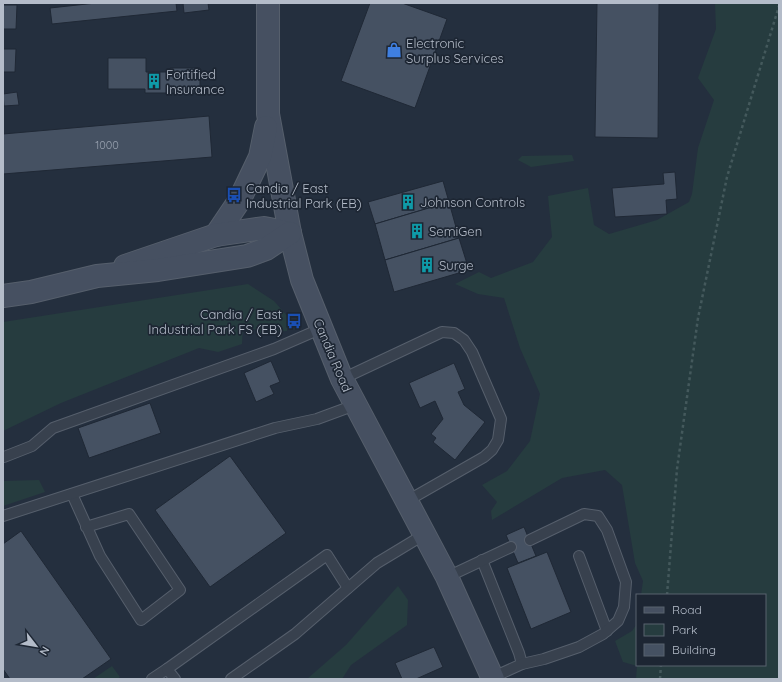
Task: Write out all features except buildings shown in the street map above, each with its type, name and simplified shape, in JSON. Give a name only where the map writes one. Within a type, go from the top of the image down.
[{"type":"main road","name":"Candia Road","points":[[268,3],[268,114],[290,233],[302,280],[320,329],[342,379],[447,577],[491,678]]},
{"type":"main road","points":[[216,235],[239,201],[260,157],[268,114]]},
{"type":"main road","points":[[3,296],[31,292],[97,276],[153,255],[216,235],[264,228],[290,233]]},
{"type":"main road","points":[[97,276],[158,270],[247,256],[266,249],[290,233]]},
{"type":"lane","points":[[4,457],[32,446],[53,428],[274,349],[320,329]]},
{"type":"lane","points":[[342,379],[442,332],[454,333],[464,340],[472,352],[501,419],[498,440],[492,450],[484,457],[407,501]]},
{"type":"lane","points":[[3,516],[268,430],[336,413],[355,405]]},
{"type":"lane","points":[[72,494],[86,528],[100,556],[141,620],[180,590],[129,514],[86,528]]},
{"type":"lane","points":[[491,678],[522,664],[544,659],[579,647],[607,631],[618,621],[624,607],[626,582],[607,530],[598,516],[584,514],[530,540]]},
{"type":"lane","points":[[231,679],[295,634],[377,563],[425,534]]},
{"type":"lane","points":[[447,577],[511,547]]},
{"type":"lane","points":[[152,679],[327,555],[348,588]]},
{"type":"lane","points":[[579,556],[607,631]]},
{"type":"lane","points":[[482,560],[522,664]]},
{"type":"lane","points":[[167,669],[175,679]]},
{"type":"path","points":[[667,594],[677,469],[698,318],[727,177],[779,6]]},
{"type":"path","points":[[660,679],[661,666]]},
{"type":"green space","points":[[715,3],[779,3],[779,679],[636,679],[637,666],[766,666],[766,594],[641,594],[643,581],[635,563],[622,485],[605,470],[562,478],[492,520],[491,511],[497,502],[482,485],[507,471],[530,441],[540,394],[520,348],[504,298],[478,294],[455,284],[479,272],[491,278],[533,262],[552,237],[548,196],[588,188],[594,225],[609,234],[657,220],[689,202],[692,194],[698,148],[714,100],[698,78],[716,29]]},
{"type":"green space","points":[[572,155],[574,161],[531,167],[518,160],[522,156]]},
{"type":"green space","points":[[248,284],[274,301],[289,318],[287,331],[261,333],[243,323],[242,344],[218,352],[199,348],[61,403],[3,431],[3,322]]},
{"type":"green space","points":[[39,480],[45,492],[3,506],[3,481]]},
{"type":"green space","points":[[398,586],[408,600],[407,625],[351,665],[342,679],[307,679],[346,645]]},
{"type":"green space","points":[[636,625],[636,666],[623,662],[615,641],[632,631]]},
{"type":"green space","points":[[112,666],[120,677],[117,679],[93,679]]},
{"type":"place","name":"Electronic Surplus Services","points":[[394,50]]},
{"type":"place","name":"Fortified Insurance","points":[[154,81]]},
{"type":"place","name":"Candia / East Industrial Park (EB)","points":[[234,195]]},
{"type":"place","name":"Johnson Controls","points":[[408,202]]},
{"type":"place","name":"SemiGen","points":[[417,231]]},
{"type":"place","name":"Surge","points":[[427,265]]},
{"type":"place","name":"Candia / East Industrial Park FS (EB)","points":[[294,321]]}]
